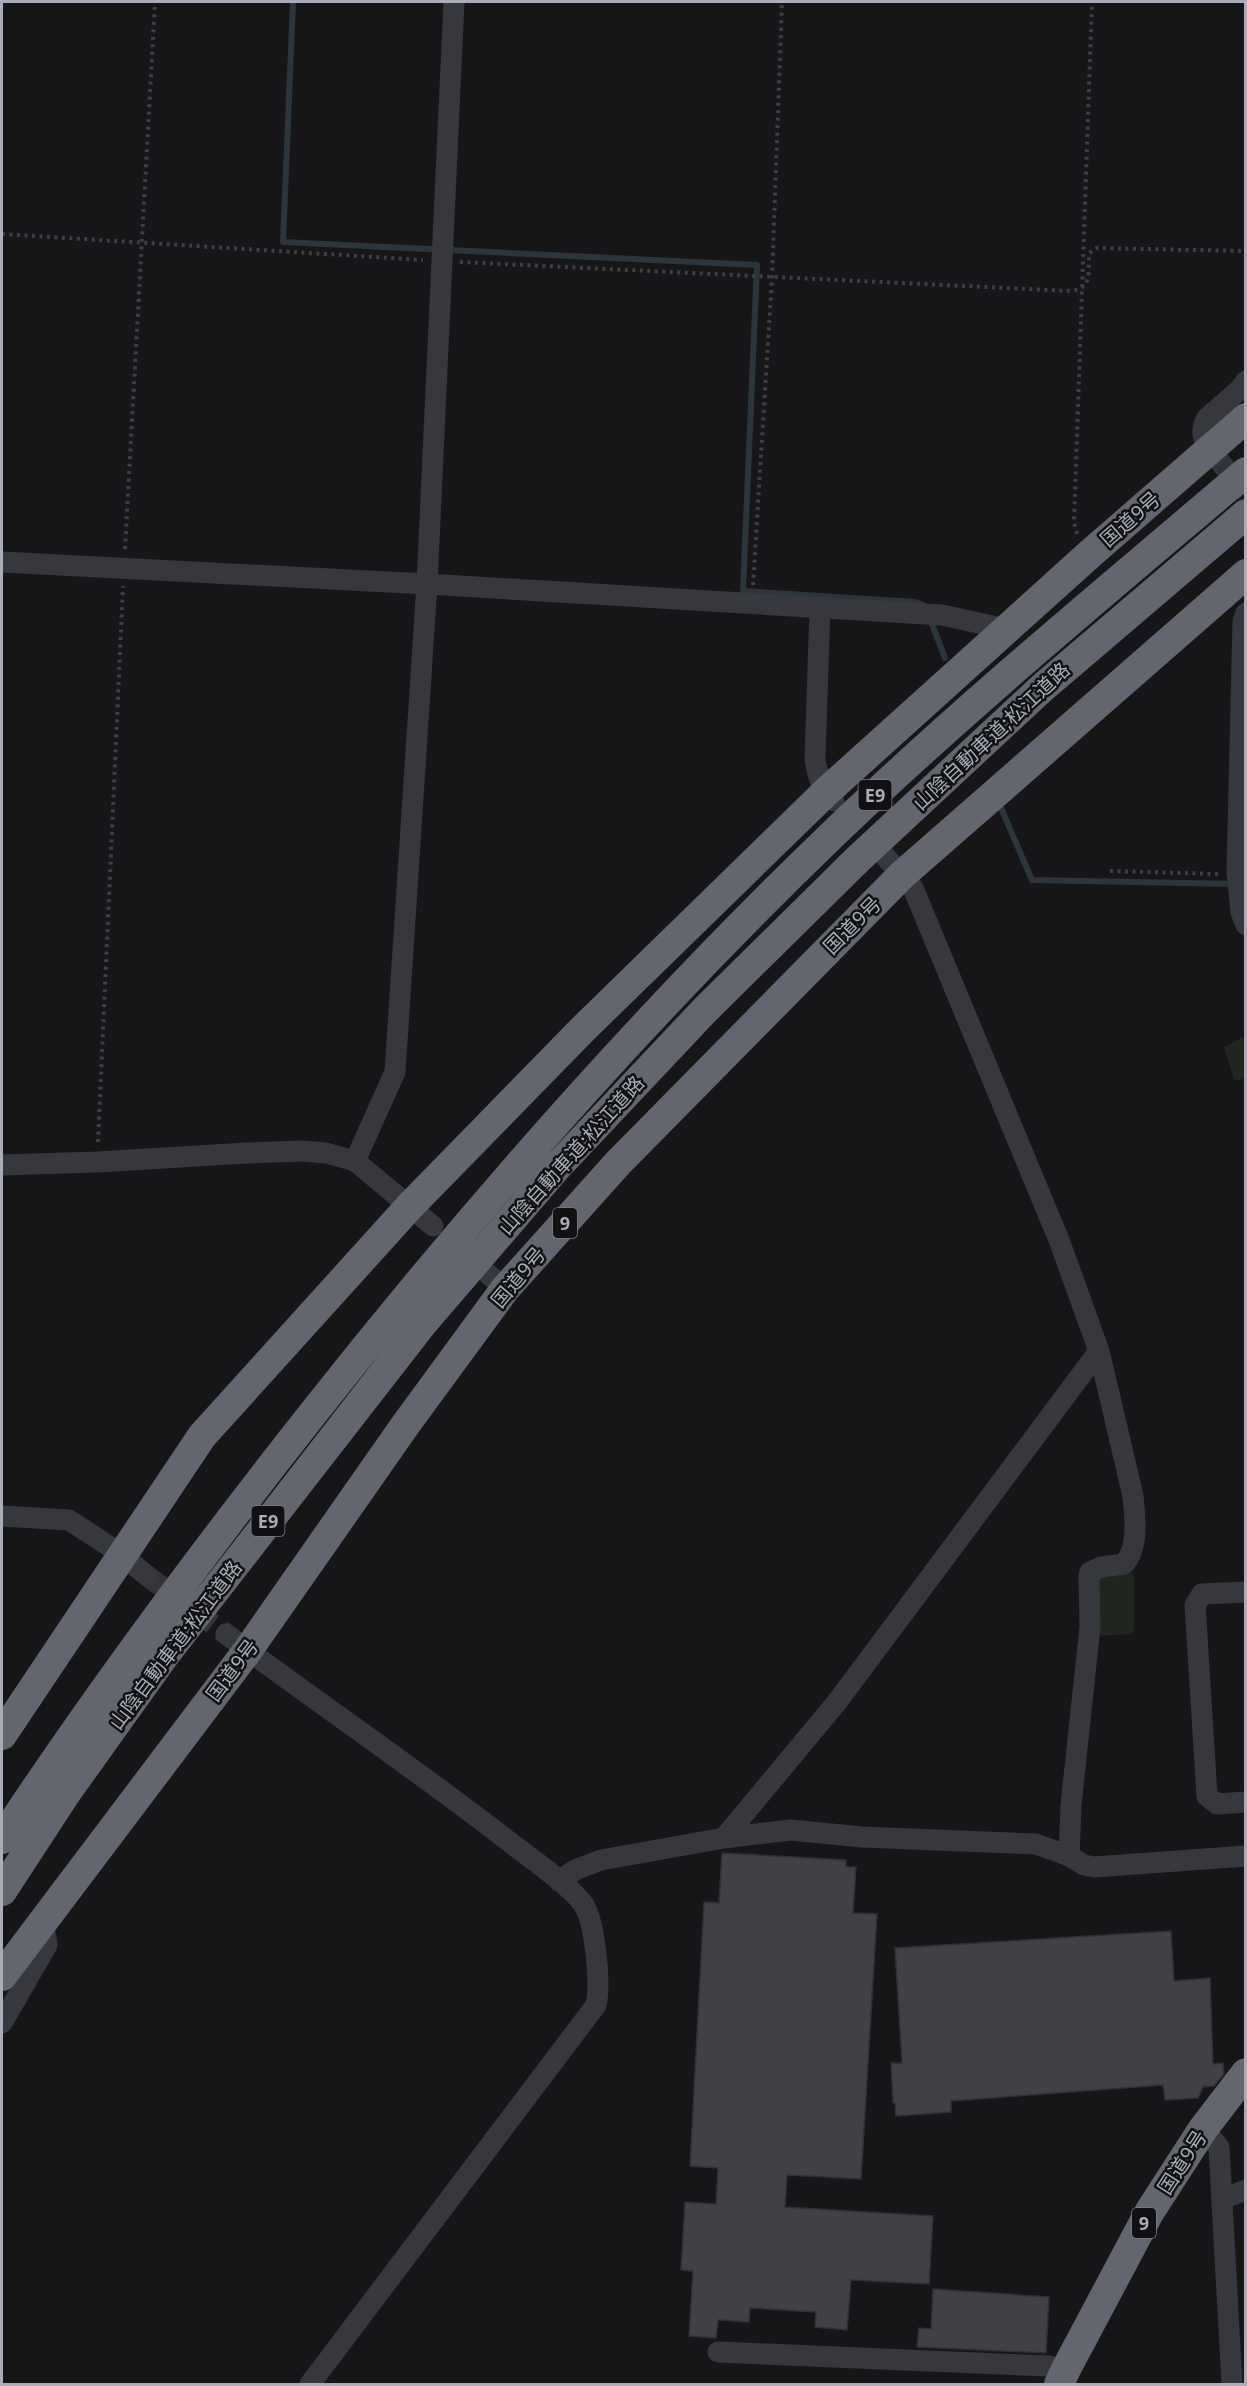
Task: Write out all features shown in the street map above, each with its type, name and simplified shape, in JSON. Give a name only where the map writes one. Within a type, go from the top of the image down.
[{"type":"highway","name":"国道9号","points":[[2,1735],[202,1436],[410,1206],[583,1029],[1006,629],[1091,553],[1212,452],[1245,418]]},
{"type":"highway","name":"山陰自動車道;松江道路","points":[[2,1839],[141,1638],[261,1479],[395,1309],[533,1148],[679,989],[832,835],[1013,669],[1245,472]]},
{"type":"highway","name":"山陰自動車道;松江道路","points":[[2,1891],[66,1793],[164,1656],[422,1324],[556,1168],[704,1011],[857,860],[1042,688],[1245,514]]},
{"type":"highway","name":"国道9号","points":[[2,1976],[237,1642],[406,1424],[496,1281],[618,1163],[893,865],[1245,574]]},
{"type":"highway","name":"国道9号","points":[[1063,2377],[1150,2211],[1203,2129],[1245,2073]]},
{"type":"street","points":[[355,1161],[395,1072],[427,584],[454,2]]},
{"type":"street","points":[[1212,452],[1204,440],[1203,424],[1238,391],[1245,381]]},
{"type":"street","points":[[2,562],[427,584],[942,615],[1006,629]]},
{"type":"street","points":[[820,608],[815,758],[816,775],[830,796]]},
{"type":"street","points":[[1245,613],[1238,874],[1241,912],[1245,925]]},
{"type":"street","points":[[893,865],[913,888],[1050,1218],[1099,1351],[1133,1496],[1136,1520],[1131,1556],[1120,1565],[1095,1569],[1089,1576],[1090,1627],[1071,1805],[1070,1856]]},
{"type":"street","points":[[2,1165],[301,1151],[326,1153],[355,1161],[433,1226]]},
{"type":"street","points":[[724,1838],[837,1702],[1099,1351]]},
{"type":"street","points":[[2,1516],[69,1520],[122,1554],[146,1575]]},
{"type":"street","points":[[1245,1592],[1202,1594],[1195,1605],[1208,1796],[1217,1804],[1245,1802]]},
{"type":"street","points":[[237,1642],[457,1800],[560,1881],[585,1905],[591,1924],[599,1993],[596,2005],[310,2385]]},
{"type":"street","points":[[560,1881],[575,1870],[601,1860],[724,1838],[790,1830],[862,1837],[1036,1844],[1070,1856],[1084,1865],[1094,1867],[1245,1856]]},
{"type":"street","points":[[2,2023],[46,1945],[43,1920]]},
{"type":"street","points":[[1203,2129],[1219,2146],[1232,2385]]},
{"type":"street","points":[[1222,2199],[1245,2190]]},
{"type":"street","points":[[718,2352],[1037,2365],[1063,2377]]},
{"type":"path","points":[[753,588],[772,278],[782,2]]},
{"type":"path","points":[[1091,553],[1079,537],[1074,522],[1092,2]]},
{"type":"path","points":[[2,234],[442,253],[765,278],[1070,291],[1082,288],[1087,280],[1089,253],[1097,248],[1245,250]]},
{"type":"path","points":[[1110,871],[1238,874]]},
{"type":"shaded area","points":[[1245,1036],[1245,1078],[1237,1081],[1234,1079],[1224,1047]]},
{"type":"shaded area","points":[[1100,1573],[1133,1573],[1134,1630],[1130,1634],[1097,1636]]},
{"type":"building","points":[[722,1853],[846,1860],[846,1867],[856,1867],[853,1913],[877,1914],[861,2179],[787,2175],[785,2207],[933,2216],[929,2284],[851,2280],[847,2330],[815,2327],[816,2312],[750,2308],[749,2322],[718,2320],[716,2338],[689,2336],[693,2271],[681,2270],[685,2202],[716,2204],[718,2168],[690,2166],[704,1902],[719,1903]]},
{"type":"building","points":[[1171,1931],[1174,1981],[1210,1978],[1213,2064],[1223,2063],[1224,2074],[1214,2086],[1203,2087],[1198,2098],[1165,2100],[1163,2085],[951,2101],[951,2112],[896,2116],[891,2063],[902,2063],[895,1948]]},
{"type":"building","points":[[933,2289],[1049,2297],[1046,2353],[917,2347],[919,2328],[931,2329]]},
{"type":"waterway","points":[[293,2],[283,242],[757,265],[743,591],[915,602],[923,605]]},
{"type":"waterway","points":[[930,619],[945,658]]},
{"type":"waterway","points":[[1001,808],[1032,880],[1235,884]]},
{"type":"tunnel","points":[[1215,456],[1246,493]]},
{"type":"tunnel","points":[[146,1575],[226,1634]]}]
